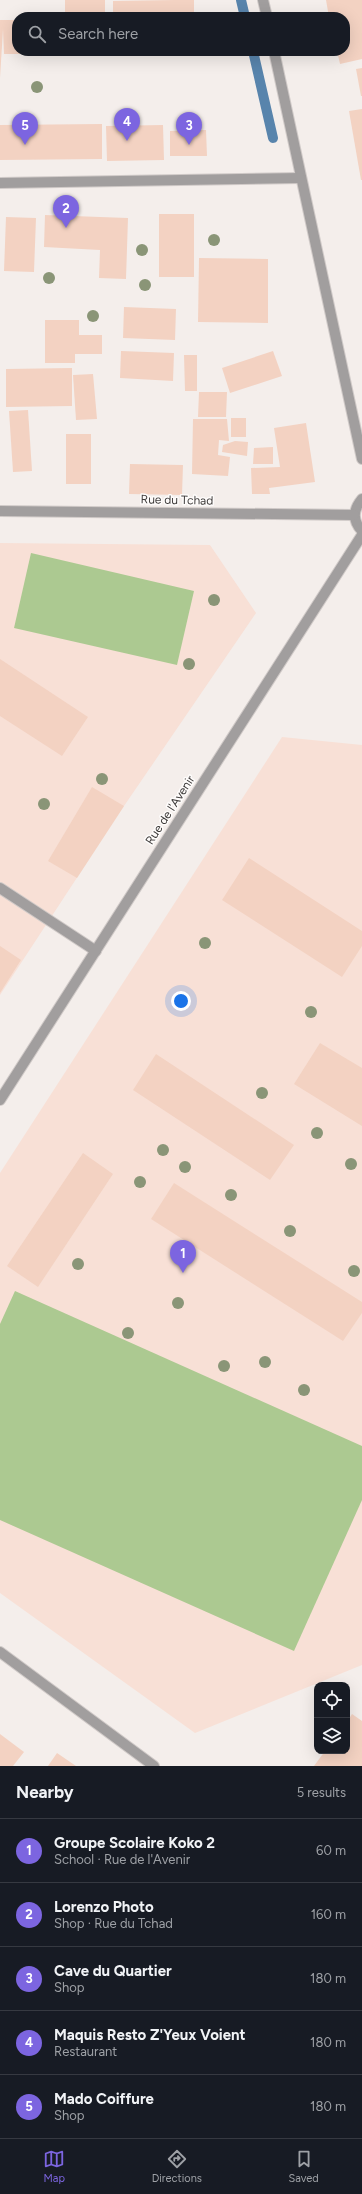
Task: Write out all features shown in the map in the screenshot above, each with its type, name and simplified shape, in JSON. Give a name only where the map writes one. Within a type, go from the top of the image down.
[{"type":"street","points":[[263,0],[266,12]]},
{"type":"street","points":[[275,56],[300,178],[362,459]]},
{"type":"street","points":[[0,183],[300,178]]},
{"type":"street","points":[[362,499],[356,506],[354,516],[357,525],[362,531]]},
{"type":"street","name":"Rue du Tchad","points":[[0,511],[354,516]]},
{"type":"street","name":"Rue de l'Avenir","points":[[0,1100],[362,535]]},
{"type":"street","points":[[0,888],[96,950]]},
{"type":"street","points":[[0,1652],[154,1766]]},
{"type":"shaded area","points":[[0,543],[210,545],[256,613],[124,806],[0,995]]},
{"type":"shaded area","points":[[282,737],[362,745],[362,1665],[320,1682],[314,1682],[314,1685],[195,1733],[0,1593],[0,1173]]},
{"type":"green space","points":[[31,553],[194,591],[177,665],[14,628]]},
{"type":"green space","points":[[15,1291],[362,1446],[362,1500],[294,1651],[0,1520],[0,1324]]},
{"type":"building","points":[[65,0],[105,0],[105,12],[65,12]]},
{"type":"building","points":[[194,0],[194,12],[113,12],[113,1]]},
{"type":"building","points":[[326,0],[362,0],[362,59],[340,64],[338,56],[350,56],[350,12],[328,12]]},
{"type":"building","points":[[0,20],[12,20],[12,54],[4,54],[3,29],[0,78]]},
{"type":"building","points":[[362,68],[362,96],[361,96],[356,69]]},
{"type":"building","points":[[362,109],[362,180],[361,180],[349,111]]},
{"type":"building","points":[[102,124],[102,159],[0,160],[0,125]]},
{"type":"building","points":[[163,125],[164,160],[107,161],[106,126]]},
{"type":"building","points":[[206,130],[207,156],[170,156],[170,131]]},
{"type":"building","points":[[159,214],[194,214],[194,277],[159,277]]},
{"type":"building","points":[[45,215],[128,218],[126,279],[99,278],[100,250],[44,247]]},
{"type":"building","points":[[6,217],[36,218],[34,272],[4,271]]},
{"type":"building","points":[[199,258],[268,259],[268,323],[198,322]]},
{"type":"building","points":[[124,307],[176,309],[175,340],[123,338]]},
{"type":"building","points":[[45,320],[79,320],[79,335],[102,335],[102,354],[75,354],[75,363],[45,363]]},
{"type":"building","points":[[121,351],[174,353],[173,381],[120,378]]},
{"type":"building","points":[[273,351],[282,376],[230,393],[222,368]]},
{"type":"building","points":[[184,355],[197,355],[197,391],[185,391]]},
{"type":"building","points":[[72,368],[72,406],[6,407],[6,369]]},
{"type":"building","points":[[93,374],[97,419],[76,420],[73,375]]},
{"type":"building","points":[[199,392],[227,392],[226,417],[198,417]]},
{"type":"building","points":[[28,410],[32,471],[13,472],[9,411]]},
{"type":"building","points":[[231,418],[246,418],[246,437],[231,437]]},
{"type":"building","points":[[193,419],[227,419],[229,441],[219,440],[218,455],[230,457],[228,476],[192,474]]},
{"type":"building","points":[[306,423],[315,482],[269,488],[270,494],[252,494],[251,468],[280,467],[274,428]]},
{"type":"building","points":[[66,434],[91,434],[91,484],[66,484]]},
{"type":"building","points":[[235,441],[248,442],[247,456],[222,452],[223,445]]},
{"type":"building","points":[[273,447],[273,464],[253,464],[254,448]]},
{"type":"building","points":[[130,464],[183,465],[182,495],[129,494]]},
{"type":"building","points":[[0,659],[88,717],[62,756],[0,716]]},
{"type":"building","points":[[92,787],[124,806],[77,878],[48,861]]},
{"type":"building","points":[[249,858],[362,931],[362,946],[342,977],[222,900]]},
{"type":"building","points":[[0,946],[21,960],[0,993]]},
{"type":"building","points":[[320,1043],[362,1068],[362,1126],[294,1084]]},
{"type":"building","points":[[156,1054],[294,1145],[270,1180],[133,1090]]},
{"type":"building","points":[[83,1153],[113,1174],[38,1287],[7,1266]]},
{"type":"building","points":[[174,1183],[362,1302],[362,1313],[343,1341],[151,1219]]},
{"type":"building","points":[[352,1714],[362,1721],[362,1766],[314,1766],[323,1754],[350,1754],[350,1717]]},
{"type":"building","points":[[0,1734],[24,1752],[13,1766],[0,1766]]},
{"type":"building","points":[[57,1753],[76,1766],[48,1766]]},
{"type":"waterway","points":[[241,0],[244,12]]},
{"type":"waterway","points":[[254,56],[273,138]]},
{"type":"place","name":"Maquis Resto Z'Yeux Voient","points":[[127,141]]},
{"type":"place","name":"Mado Coiffure","points":[[25,145]]},
{"type":"place","name":"Cave du Quartier","points":[[189,145]]},
{"type":"place","name":"Lorenzo Photo","points":[[66,228]]},
{"type":"place","name":"Groupe Scolaire Koko 2","points":[[183,1273]]}]
